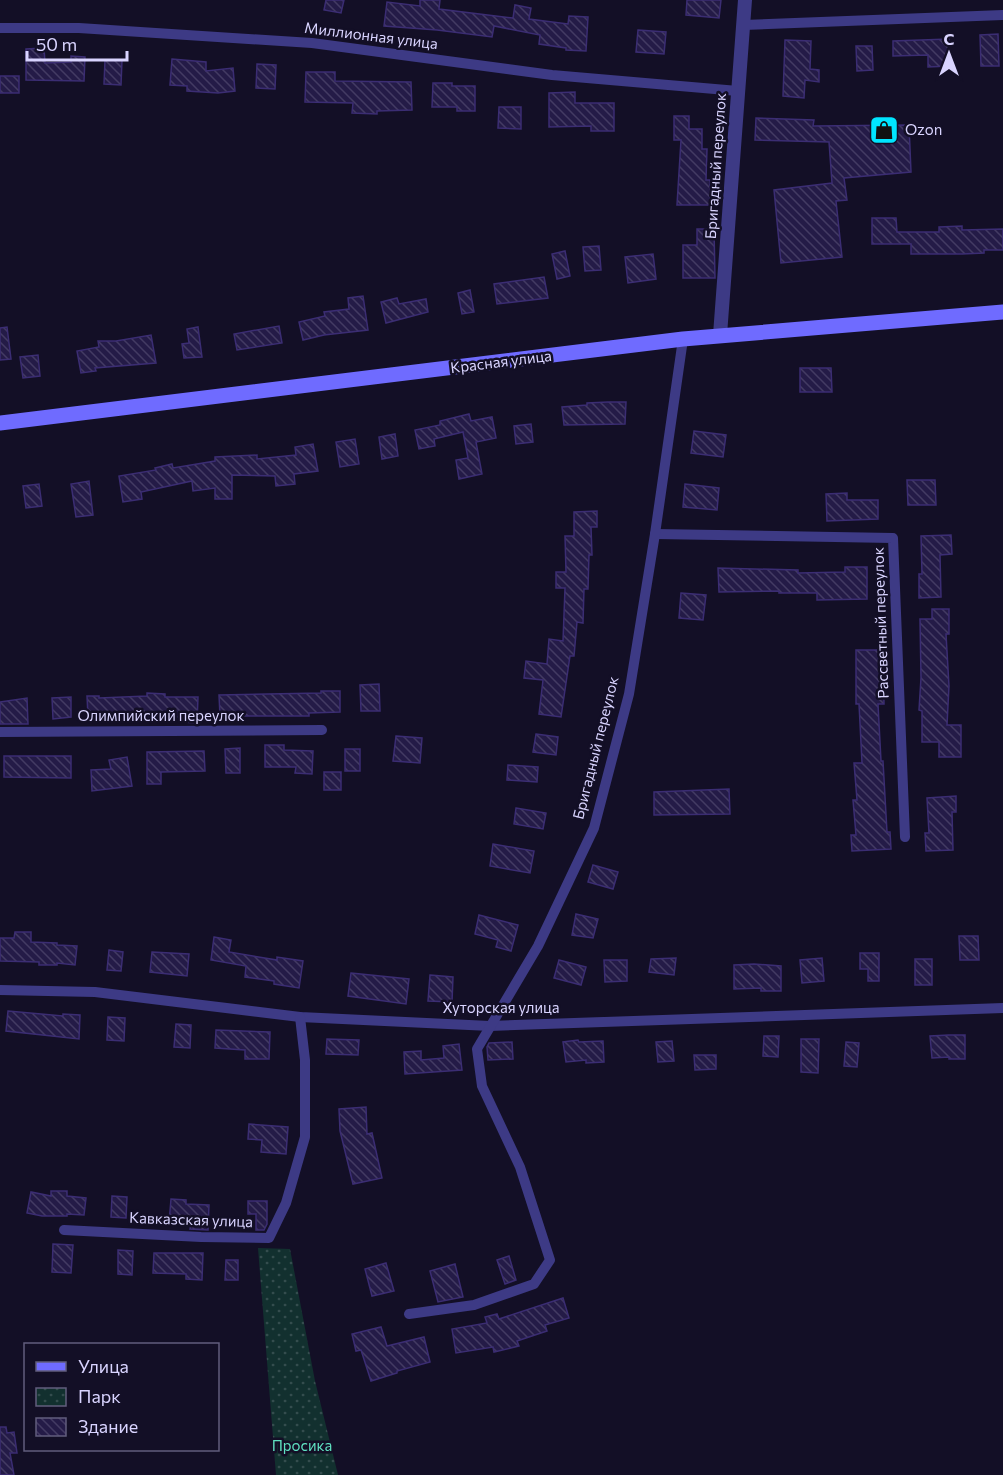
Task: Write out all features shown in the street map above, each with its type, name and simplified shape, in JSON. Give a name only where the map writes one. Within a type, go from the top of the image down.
[{"type":"main road","name":"Красная улица","points":[[0,423],[683,339],[1003,312]]},
{"type":"street","name":"Бригадный переулок","points":[[720,335],[745,0]]},
{"type":"street","points":[[743,25],[1003,15]]},
{"type":"street","name":"Миллионная улица","points":[[0,28],[79,28],[312,43],[552,75],[738,90]]},
{"type":"street","name":"Бригадный переулок","points":[[409,1314],[474,1305],[534,1284],[550,1260],[520,1167],[482,1086],[477,1049],[538,946],[594,828],[629,694],[683,339]]},
{"type":"street","name":"Рассветный переулок","points":[[655,534],[893,538],[905,837]]},
{"type":"street","name":"Олимпийский переулок","points":[[0,732],[322,730]]},
{"type":"street","name":"Хуторская улица","points":[[0,990],[95,992],[300,1017],[490,1026],[1003,1008]]},
{"type":"street","name":"Кавказская улица","points":[[64,1230],[269,1238],[286,1203],[305,1137],[304,1060],[300,1017]]},
{"type":"green space","name":"Просика","points":[[258,1248],[290,1249],[315,1381],[338,1475],[276,1475]]},
{"type":"building","points":[[326,0],[344,0],[341,13],[324,10]]},
{"type":"building","points":[[420,0],[440,0],[439,9],[513,18],[515,5],[531,8],[529,19],[568,24],[569,16],[588,17],[586,51],[566,50],[566,48],[539,44],[540,35],[494,26],[492,37],[384,26],[387,2],[420,6]]},
{"type":"building","points":[[687,0],[721,0],[719,18],[686,15]]},
{"type":"building","points":[[638,30],[666,32],[664,54],[636,52]]},
{"type":"building","points":[[998,34],[999,66],[981,66],[980,35]]},
{"type":"building","points":[[949,39],[950,66],[928,67],[928,55],[893,56],[893,41]]},
{"type":"building","points":[[785,40],[811,41],[810,69],[819,70],[819,82],[805,80],[804,98],[783,96]]},
{"type":"building","points":[[856,46],[872,46],[873,70],[857,71]]},
{"type":"building","points":[[44,48],[45,63],[71,62],[71,56],[85,57],[84,81],[26,80],[26,49]]},
{"type":"building","points":[[172,59],[206,62],[206,71],[233,68],[235,91],[218,93],[187,91],[187,86],[170,85]]},
{"type":"building","points":[[105,60],[122,60],[121,85],[104,84]]},
{"type":"building","points":[[257,64],[276,65],[275,89],[256,88]]},
{"type":"building","points":[[306,72],[335,72],[335,81],[411,82],[412,110],[377,111],[377,114],[352,113],[353,103],[305,102]]},
{"type":"building","points":[[0,76],[19,76],[19,93],[0,93]]},
{"type":"building","points":[[433,83],[475,86],[475,111],[457,111],[457,107],[432,107]]},
{"type":"building","points":[[575,92],[575,103],[614,103],[614,131],[591,131],[591,126],[549,127],[549,93]]},
{"type":"building","points":[[499,107],[521,107],[521,129],[498,128]]},
{"type":"building","points":[[674,116],[689,116],[689,129],[702,129],[702,149],[707,149],[706,180],[710,180],[710,205],[677,205],[681,140],[674,140]]},
{"type":"building","points":[[756,118],[814,120],[813,126],[909,125],[911,172],[844,178],[847,200],[836,201],[842,257],[781,263],[774,190],[832,183],[829,142],[755,140]]},
{"type":"building","points":[[872,218],[896,218],[897,232],[939,232],[939,227],[962,226],[962,230],[1003,229],[1003,250],[984,250],[984,253],[962,254],[911,254],[911,244],[872,244]]},
{"type":"building","points":[[697,229],[714,229],[715,278],[683,278],[683,245],[697,245]]},
{"type":"building","points":[[599,246],[601,270],[585,271],[583,247]]},
{"type":"building","points":[[565,251],[570,276],[557,279],[552,254]]},
{"type":"building","points":[[653,254],[656,279],[628,283],[625,257]]},
{"type":"building","points":[[544,277],[548,298],[497,304],[494,284]]},
{"type":"building","points":[[470,290],[474,312],[462,314],[458,293]]},
{"type":"building","points":[[363,296],[368,330],[303,340],[299,322],[325,316],[324,312],[349,309],[348,298]]},
{"type":"building","points":[[397,298],[399,304],[426,299],[428,312],[386,323],[381,302]]},
{"type":"building","points":[[279,326],[282,343],[237,350],[234,334]]},
{"type":"building","points":[[7,327],[11,359],[0,360],[0,328]]},
{"type":"building","points":[[198,327],[202,357],[184,358],[182,344],[189,343],[187,329]]},
{"type":"building","points":[[151,335],[156,363],[95,368],[96,371],[81,373],[77,351],[99,347],[98,341],[116,341]]},
{"type":"building","points":[[38,355],[40,376],[23,378],[20,357]]},
{"type":"building","points":[[800,368],[831,368],[832,392],[800,392]]},
{"type":"building","points":[[626,402],[625,424],[564,425],[562,407]]},
{"type":"building","points":[[469,414],[471,421],[492,417],[496,438],[476,442],[482,474],[459,479],[456,460],[468,458],[463,432],[434,439],[435,446],[419,449],[415,430],[440,425],[440,421]]},
{"type":"building","points":[[531,424],[533,442],[516,444],[514,426]]},
{"type":"building","points":[[694,431],[726,435],[723,457],[691,453]]},
{"type":"building","points":[[395,434],[398,456],[382,459],[379,437]]},
{"type":"building","points":[[355,439],[359,464],[340,467],[336,442]]},
{"type":"building","points":[[313,444],[318,471],[294,474],[295,484],[276,486],[275,476],[232,475],[232,499],[215,499],[215,488],[193,491],[192,481],[141,492],[142,499],[123,502],[119,476],[156,470],[155,468],[172,464],[173,468],[215,461],[215,457],[257,455],[257,459],[296,455],[295,447]]},
{"type":"building","points":[[907,480],[935,480],[936,505],[908,505]]},
{"type":"building","points":[[89,481],[93,515],[76,517],[71,484]]},
{"type":"building","points":[[39,484],[42,506],[26,508],[23,486]]},
{"type":"building","points":[[685,484],[719,488],[717,510],[683,507]]},
{"type":"building","points":[[847,493],[847,500],[878,500],[878,519],[827,521],[826,494]]},
{"type":"building","points":[[597,511],[597,527],[591,527],[592,555],[589,555],[588,589],[584,589],[583,623],[577,622],[574,656],[570,656],[561,717],[539,714],[543,680],[524,678],[526,661],[547,664],[549,639],[563,641],[565,588],[556,588],[556,572],[566,572],[565,536],[574,536],[574,512]]},
{"type":"building","points":[[951,535],[952,554],[940,555],[941,597],[919,598],[919,574],[922,574],[921,536]]},
{"type":"building","points":[[845,567],[867,567],[867,599],[817,600],[817,593],[779,593],[779,591],[719,592],[718,568],[798,570],[798,573],[845,572]]},
{"type":"building","points":[[681,593],[706,595],[703,620],[679,618]]},
{"type":"building","points":[[932,609],[949,609],[949,634],[946,634],[949,686],[947,725],[961,725],[961,757],[939,757],[939,742],[922,742],[922,711],[919,710],[920,619],[932,619]]},
{"type":"building","points":[[856,650],[883,650],[884,704],[878,704],[887,832],[890,832],[891,849],[852,851],[851,835],[856,835],[853,800],[857,800],[854,763],[862,763],[859,704],[856,704]]},
{"type":"building","points":[[379,684],[380,711],[361,711],[360,685]]},
{"type":"building","points":[[321,691],[340,691],[340,712],[309,713],[309,716],[220,716],[219,695],[321,693]]},
{"type":"building","points":[[147,693],[165,694],[165,697],[198,697],[197,723],[183,722],[183,717],[132,717],[132,720],[113,720],[113,716],[88,716],[87,696],[99,696],[99,698],[147,696]]},
{"type":"building","points":[[71,697],[71,717],[53,719],[52,698]]},
{"type":"building","points":[[27,698],[28,724],[0,724],[0,702]]},
{"type":"building","points":[[536,734],[558,737],[556,755],[533,752]]},
{"type":"building","points":[[396,736],[422,738],[420,763],[393,761]]},
{"type":"building","points":[[265,745],[284,745],[284,750],[313,751],[312,774],[295,773],[296,767],[265,767]]},
{"type":"building","points":[[240,748],[240,773],[226,773],[225,749]]},
{"type":"building","points":[[345,749],[360,749],[360,771],[345,771]]},
{"type":"building","points":[[204,751],[205,771],[161,772],[161,784],[147,784],[147,752]]},
{"type":"building","points":[[4,756],[71,756],[71,778],[4,777]]},
{"type":"building","points":[[127,757],[132,786],[92,791],[91,770],[111,769],[109,760]]},
{"type":"building","points":[[508,765],[538,767],[537,782],[507,780]]},
{"type":"building","points":[[324,772],[341,772],[341,790],[324,790]]},
{"type":"building","points":[[729,789],[730,814],[654,815],[654,792]]},
{"type":"building","points":[[956,796],[956,812],[952,812],[953,850],[926,851],[925,833],[929,833],[927,798]]},
{"type":"building","points":[[516,808],[546,813],[543,829],[514,824]]},
{"type":"building","points":[[493,844],[534,851],[530,873],[490,866]]},
{"type":"building","points":[[593,865],[618,872],[613,889],[588,882]]},
{"type":"building","points":[[576,914],[598,919],[593,938],[572,935]]},
{"type":"building","points":[[479,915],[518,925],[511,951],[496,947],[498,940],[475,934]]},
{"type":"building","points":[[15,932],[31,932],[31,942],[77,946],[75,965],[57,963],[57,965],[39,965],[39,962],[0,961],[0,938],[14,938]]},
{"type":"building","points":[[959,936],[978,936],[979,960],[960,960]]},
{"type":"building","points":[[214,937],[231,940],[229,952],[277,960],[277,957],[303,961],[299,988],[274,984],[274,981],[245,977],[246,966],[211,960]]},
{"type":"building","points":[[109,950],[123,952],[121,971],[107,970]]},
{"type":"building","points":[[152,952],[189,954],[187,976],[150,972]]},
{"type":"building","points":[[860,953],[879,953],[879,981],[868,981],[868,969],[860,969]]},
{"type":"building","points":[[676,958],[674,975],[649,972],[651,959]]},
{"type":"building","points":[[822,958],[824,981],[802,983],[800,960]]},
{"type":"building","points":[[915,959],[932,959],[932,985],[915,985]]},
{"type":"building","points":[[559,960],[586,967],[581,985],[554,978]]},
{"type":"building","points":[[604,960],[627,960],[627,981],[605,982]]},
{"type":"building","points":[[734,965],[781,966],[781,991],[761,991],[761,988],[734,989]]},
{"type":"building","points":[[351,973],[409,979],[406,1004],[348,996]]},
{"type":"building","points":[[430,975],[453,977],[452,1002],[428,1001]]},
{"type":"building","points":[[8,1011],[63,1016],[63,1014],[80,1015],[79,1039],[6,1031]]},
{"type":"building","points":[[108,1017],[125,1018],[124,1041],[107,1040]]},
{"type":"building","points":[[176,1024],[191,1025],[190,1048],[174,1047]]},
{"type":"building","points":[[216,1030],[270,1032],[269,1059],[245,1059],[245,1050],[215,1048]]},
{"type":"building","points":[[965,1035],[965,1059],[932,1058],[930,1036]]},
{"type":"building","points":[[764,1036],[779,1036],[778,1057],[763,1056]]},
{"type":"building","points":[[327,1039],[359,1040],[358,1055],[326,1054]]},
{"type":"building","points":[[801,1039],[819,1039],[818,1073],[801,1072]]},
{"type":"building","points":[[578,1040],[579,1042],[603,1041],[604,1062],[586,1063],[586,1060],[566,1062],[563,1042]]},
{"type":"building","points":[[672,1041],[674,1061],[658,1062],[656,1042]]},
{"type":"building","points":[[512,1042],[513,1059],[488,1060],[489,1043]]},
{"type":"building","points":[[846,1042],[859,1043],[857,1067],[844,1066]]},
{"type":"building","points":[[459,1044],[462,1070],[405,1074],[404,1052],[421,1051],[421,1060],[444,1058],[443,1046]]},
{"type":"building","points":[[694,1055],[716,1055],[716,1069],[695,1070]]},
{"type":"building","points":[[366,1107],[367,1134],[372,1133],[382,1178],[353,1184],[340,1131],[339,1109]]},
{"type":"building","points":[[249,1124],[288,1127],[286,1154],[261,1152],[262,1140],[248,1139]]},
{"type":"building","points":[[51,1191],[67,1191],[67,1196],[86,1198],[84,1215],[42,1216],[27,1213],[31,1192],[51,1196]]},
{"type":"building","points":[[112,1196],[127,1197],[126,1218],[111,1217]]},
{"type":"building","points":[[171,1199],[186,1200],[186,1204],[209,1205],[208,1230],[190,1229],[191,1225],[169,1223]]},
{"type":"building","points":[[248,1201],[267,1201],[267,1224],[264,1230],[256,1230],[256,1214],[248,1214]]},
{"type":"building","points":[[53,1244],[73,1245],[71,1273],[52,1272]]},
{"type":"building","points":[[118,1250],[133,1251],[132,1275],[118,1274]]},
{"type":"building","points":[[154,1253],[203,1253],[202,1280],[186,1279],[186,1274],[153,1273]]},
{"type":"building","points":[[509,1256],[516,1280],[505,1284],[497,1260]]},
{"type":"building","points":[[226,1260],[238,1260],[238,1280],[225,1280]]},
{"type":"building","points":[[386,1263],[394,1291],[372,1296],[365,1269]]},
{"type":"building","points":[[455,1264],[463,1297],[438,1302],[430,1271]]},
{"type":"building","points":[[563,1298],[569,1318],[545,1325],[547,1331],[517,1341],[519,1346],[494,1352],[493,1347],[456,1353],[452,1329],[487,1323],[485,1317],[497,1314],[499,1319]]},
{"type":"building","points":[[381,1327],[387,1346],[424,1337],[430,1362],[371,1381],[361,1350],[356,1351],[352,1334]]},
{"type":"building","points":[[0,1427],[6,1427],[7,1433],[14,1432],[17,1453],[10,1453],[14,1475],[0,1475]]},
{"type":"place","name":"Ozon","points":[[884,130]]}]
